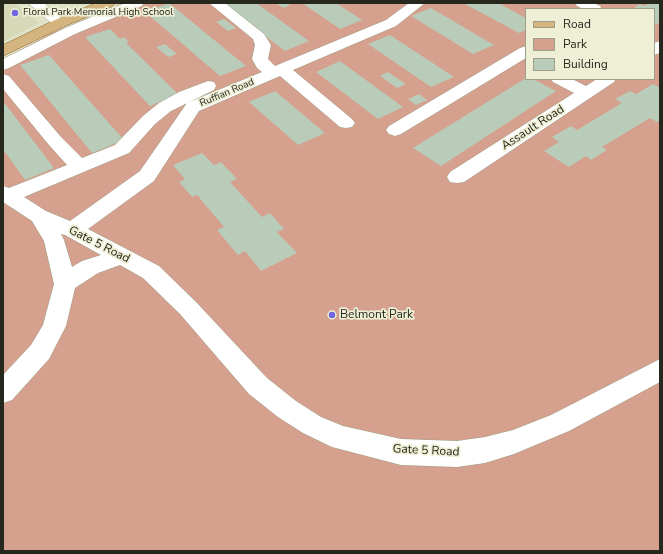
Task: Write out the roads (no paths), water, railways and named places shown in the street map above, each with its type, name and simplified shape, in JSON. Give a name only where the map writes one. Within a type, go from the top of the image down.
[{"type":"main road","points":[[3,51],[60,23],[108,3]]},
{"type":"street","points":[[35,3],[60,23]]},
{"type":"street","points":[[3,65],[70,31],[137,3]]},
{"type":"street","points":[[216,3],[259,37],[263,45],[260,59],[346,123]]},
{"type":"street","name":"Ruffian Road","points":[[72,230],[147,176],[193,107],[273,69],[391,23],[418,3]]},
{"type":"street","points":[[582,3],[593,8]]},
{"type":"street","points":[[395,130],[523,56]]},
{"type":"street","points":[[6,194],[122,149],[149,120],[185,96],[273,69]]},
{"type":"street","points":[[3,79],[55,141],[79,166]]},
{"type":"street","points":[[561,80],[586,93]]},
{"type":"street","name":"Assault Road","points":[[457,176],[606,80]]},
{"type":"street","name":"Gate 5 Road","points":[[6,194],[39,216],[72,230],[151,272],[188,308],[258,386],[287,409],[312,425],[341,438],[401,452],[457,454],[486,450],[520,440],[560,423],[660,370]]},
{"type":"street","points":[[3,392],[40,352],[54,326],[66,284],[54,240],[39,216]]},
{"type":"street","points":[[66,284],[78,273],[90,267],[122,256]]},
{"type":"place","name":"Floral Park Memorial High School","points":[[15,13]]},
{"type":"place","name":"Belmont Park","points":[[332,315]]}]
